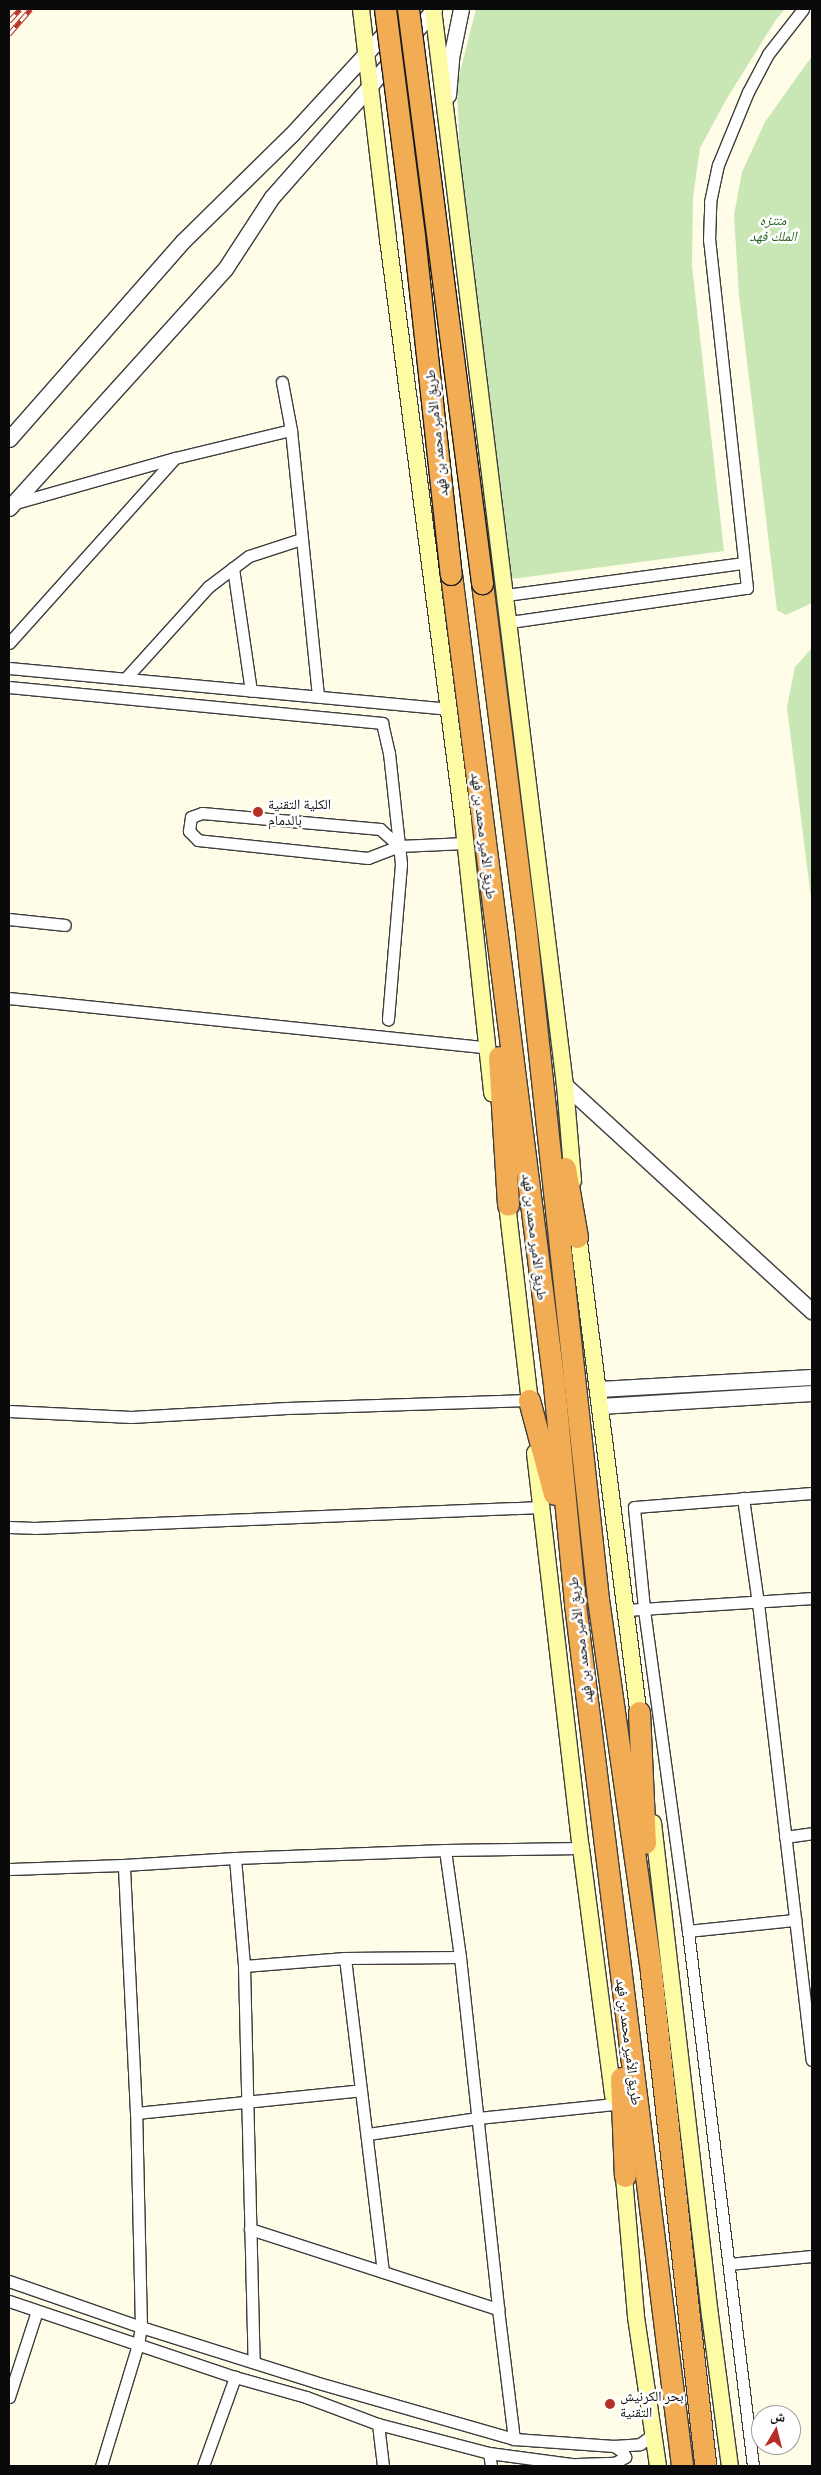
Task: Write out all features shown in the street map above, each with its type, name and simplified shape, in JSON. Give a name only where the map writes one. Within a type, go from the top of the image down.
[{"type":"highway","name":"طريق الأمير محمد بن فهد","points":[[384,9],[414,236],[451,574],[554,1385],[575,1604],[682,2466]]},
{"type":"highway","name":"طريق الأمير محمد بن فهد","points":[[407,9],[526,932],[598,1599],[651,1973],[693,2374],[705,2466]]},
{"type":"highway","points":[[489,872],[508,1205]]},
{"type":"highway","points":[[526,932],[543,1048],[578,1237]]},
{"type":"highway","points":[[529,1400],[553,1491],[575,1604]]},
{"type":"highway","points":[[639,1712],[651,1973]]},
{"type":"highway","points":[[607,1861],[622,2082],[624,2176]]},
{"type":"main road","points":[[361,9],[367,52],[369,87],[450,710],[466,843],[486,1047],[508,1205],[581,1848],[624,2176],[636,2316],[658,2466]]},
{"type":"main road","points":[[434,9],[446,122],[510,622],[565,1085],[578,1237],[627,1610],[710,2315],[730,2466]]},
{"type":"street","points":[[9,439],[183,242],[291,135],[407,9]]},
{"type":"street","points":[[11,506],[225,269],[272,197],[369,87],[434,9]]},
{"type":"street","points":[[446,122],[451,58],[462,9]]},
{"type":"street","points":[[510,622],[747,588],[709,240],[710,202],[718,165],[748,92],[768,54],[803,9]]},
{"type":"street","points":[[282,382],[291,430],[318,697]]},
{"type":"street","points":[[11,506],[175,458],[291,430]]},
{"type":"street","points":[[9,643],[175,458]]},
{"type":"street","points":[[125,679],[208,587],[249,556],[301,539]]},
{"type":"street","points":[[506,595],[744,563]]},
{"type":"street","points":[[233,568],[251,691]]},
{"type":"street","points":[[9,668],[450,710]]},
{"type":"street","points":[[9,687],[382,723],[389,753],[401,864],[388,1019]]},
{"type":"street","points":[[399,846],[380,829],[202,813],[191,817],[189,831],[198,840],[368,858],[399,846],[466,843]]},
{"type":"street","points":[[9,919],[65,924]]},
{"type":"street","points":[[9,998],[486,1047]]},
{"type":"street","points":[[565,1085],[812,1311]]},
{"type":"street","points":[[599,1397],[812,1377]]},
{"type":"street","points":[[599,1397],[812,1393]]},
{"type":"street","points":[[9,1411],[131,1417],[287,1408],[529,1400]]},
{"type":"street","points":[[752,2466],[688,1931],[644,1608],[634,1508],[812,1493]]},
{"type":"street","points":[[743,1498],[758,1603],[812,2060]]},
{"type":"street","points":[[9,1527],[44,1528],[542,1507]]},
{"type":"street","points":[[627,1610],[812,1598]]},
{"type":"street","points":[[785,1837],[812,1833]]},
{"type":"street","points":[[9,1869],[446,1850],[581,1848]]},
{"type":"street","points":[[446,1850],[460,1957],[514,2439]]},
{"type":"street","points":[[235,1858],[244,1966],[254,2362]]},
{"type":"street","points":[[101,2466],[138,2344],[141,2327],[136,2113],[124,1865]]},
{"type":"street","points":[[688,1931],[795,1920]]},
{"type":"street","points":[[244,1966],[344,1958],[460,1957]]},
{"type":"street","points":[[344,1958],[360,2090],[368,2134],[382,2272]]},
{"type":"street","points":[[136,2113],[360,2090]]},
{"type":"street","points":[[368,2134],[478,2118],[614,2104]]},
{"type":"street","points":[[250,2229],[498,2309]]},
{"type":"street","points":[[729,2264],[812,2256]]},
{"type":"street","points":[[9,2281],[141,2327],[315,2382],[514,2439],[614,2446],[640,2444],[654,2434]]},
{"type":"street","points":[[9,2301],[235,2377],[306,2397],[378,2424],[489,2453],[556,2464],[586,2466]]},
{"type":"street","points":[[9,2397],[37,2311]]},
{"type":"street","points":[[205,2466],[235,2377]]},
{"type":"street","points":[[378,2424],[383,2466]]},
{"type":"street","points":[[556,2464],[615,2463],[625,2457],[623,2452],[614,2446]]},
{"type":"street","points":[[489,2453],[491,2466]]},
{"type":"green space","points":[[476,9],[785,9],[775,21],[726,100],[700,148],[693,197],[692,266],[724,551],[511,579],[460,164],[457,84]]},
{"type":"green space","name":"منتزه الملك فهد","points":[[812,56],[812,603],[786,615],[777,610],[739,295],[734,215],[742,172],[765,122]]},
{"type":"green space","points":[[812,648],[812,906],[787,707],[795,667]]},
{"type":"railway","points":[[9,21],[20,9]]},
{"type":"railway","points":[[9,34],[31,9]]},
{"type":"place","name":"الكلية التقنية بالدمام","points":[[258,812]]},
{"type":"place","name":"بحر الكرنيش التقنية","points":[[610,2404]]}]
